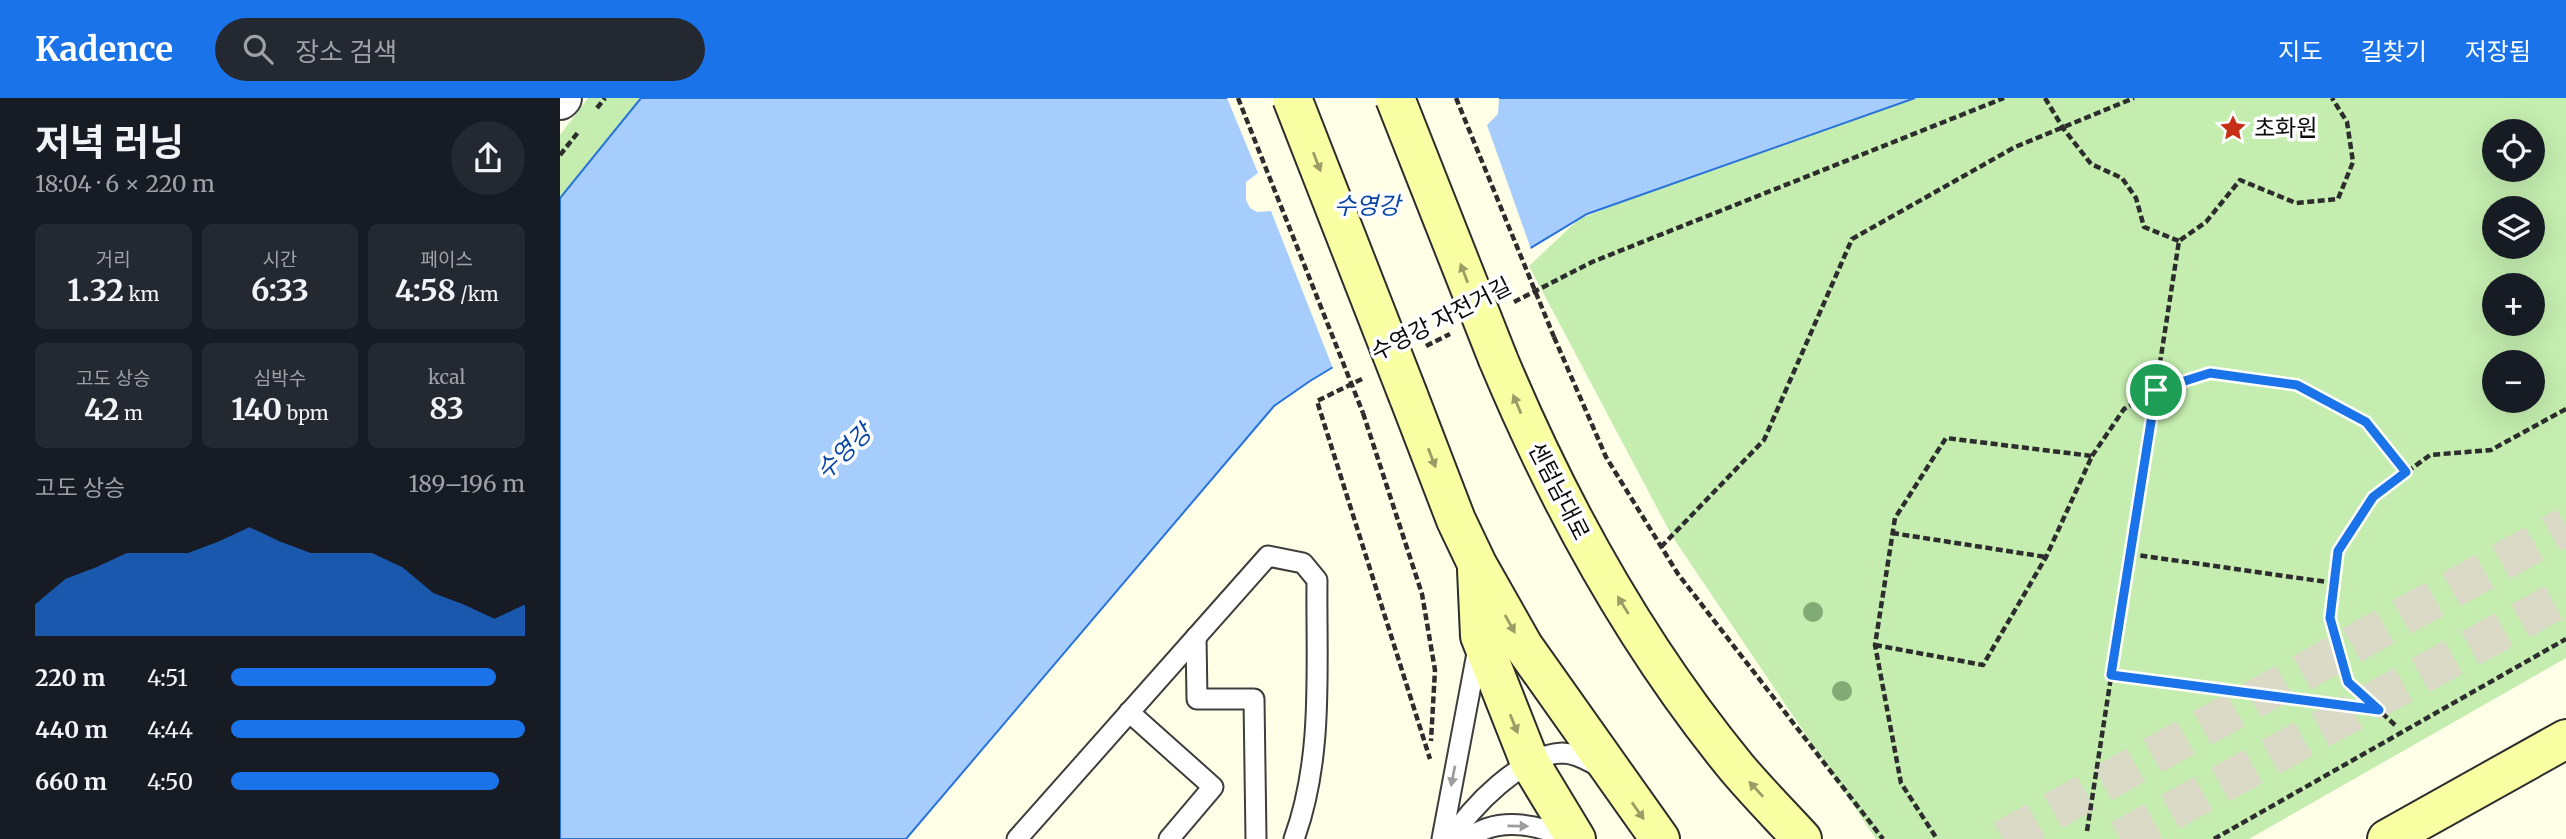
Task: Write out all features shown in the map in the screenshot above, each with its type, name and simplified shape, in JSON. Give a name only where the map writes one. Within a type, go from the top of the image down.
[{"type":"main road","points":[[1292,98],[1456,520],[1477,564],[1524,647],[1660,839]]},
{"type":"main road","name":"센텀남대로","points":[[1395,98],[1534,446],[1578,532],[1680,694],[1730,759],[1802,839]]},
{"type":"main road","points":[[1477,564],[1480,636],[1530,762],[1576,839]]},
{"type":"main road","points":[[2387,839],[2566,739]]},
{"type":"lane","points":[[1017,839],[1268,556],[1303,563],[1317,580],[1315,751],[1304,813],[1294,839]]},
{"type":"lane","points":[[1443,839],[1480,636]]},
{"type":"lane","points":[[1196,637],[1197,699],[1254,699],[1256,839]]},
{"type":"lane","points":[[1129,712],[1213,787],[1169,839]]},
{"type":"lane","points":[[1452,839],[1459,826],[1481,800],[1530,762],[1562,753],[1591,761],[1616,779]]},
{"type":"lane","points":[[1468,839],[1477,832],[1515,824],[1549,830],[1568,839]]},
{"type":"path","name":"수영강 자전거길","points":[[1237,98],[1363,413],[1422,594],[1435,670],[1430,760],[1317,401],[1367,376]]},
{"type":"path","points":[[1456,98],[1606,457],[1678,574],[1883,839]]},
{"type":"path","name":"수영강 자전거길","points":[[1505,307],[1592,262],[2004,98]]},
{"type":"path","points":[[2045,98],[2063,128],[2091,164],[2122,178],[2136,198],[2144,227],[2179,241]]},
{"type":"path","points":[[1661,547],[1764,440],[1852,239],[2015,147],[2134,98]]},
{"type":"path","points":[[2087,831],[2179,241],[2206,222],[2240,180],[2296,203],[2338,199],[2353,162],[2347,122],[2332,98]]},
{"type":"path","name":"수영강 자전거길","points":[[1417,351],[1455,332]]},
{"type":"path","points":[[1875,645],[1983,665],[2046,556],[2092,456],[2124,410],[2156,390],[2210,373],[2297,385],[2366,422],[2406,472]]},
{"type":"path","points":[[2395,725],[2348,682],[2330,618],[2338,551],[2373,497],[2430,455],[2491,450],[2566,410]]},
{"type":"path","points":[[1937,839],[1901,783],[1875,645],[1895,517],[1946,439],[2092,456]]},
{"type":"path","points":[[1892,533],[2046,556]]},
{"type":"path","points":[[2130,554],[2334,583]]},
{"type":"path","points":[[2214,839],[2566,639]]},
{"type":"path","points":[[2111,675],[2379,710]]},
{"type":"green space","points":[[588,98],[690,98],[560,265],[560,135]]},
{"type":"green space","points":[[1892,98],[2566,98],[2566,658],[2249,839],[1876,839],[1672,536],[1529,266],[1579,219]]},
{"type":"water","points":[[641,98],[1915,98],[1587,214],[1310,381],[1274,406],[906,839],[560,839],[560,198]]},
{"type":"pier","name":"수영강","points":[[1227,98],[1499,98],[1498,114],[1487,125],[1532,252],[1334,371],[1271,211],[1257,212],[1250,208],[1246,200],[1246,182],[1258,173]]},
{"type":"tunnel","points":[[2003,839],[2566,526]]},
{"type":"tunnel","points":[[2120,839],[2566,596]]},
{"type":"place","name":"초화원","points":[[2233,128]]},
{"type":"route","points":[[2210,373],[2297,385],[2366,422],[2406,472],[2373,497],[2338,551],[2330,618],[2348,682],[2379,710],[2111,675],[2156,390],[2210,373]]}]
